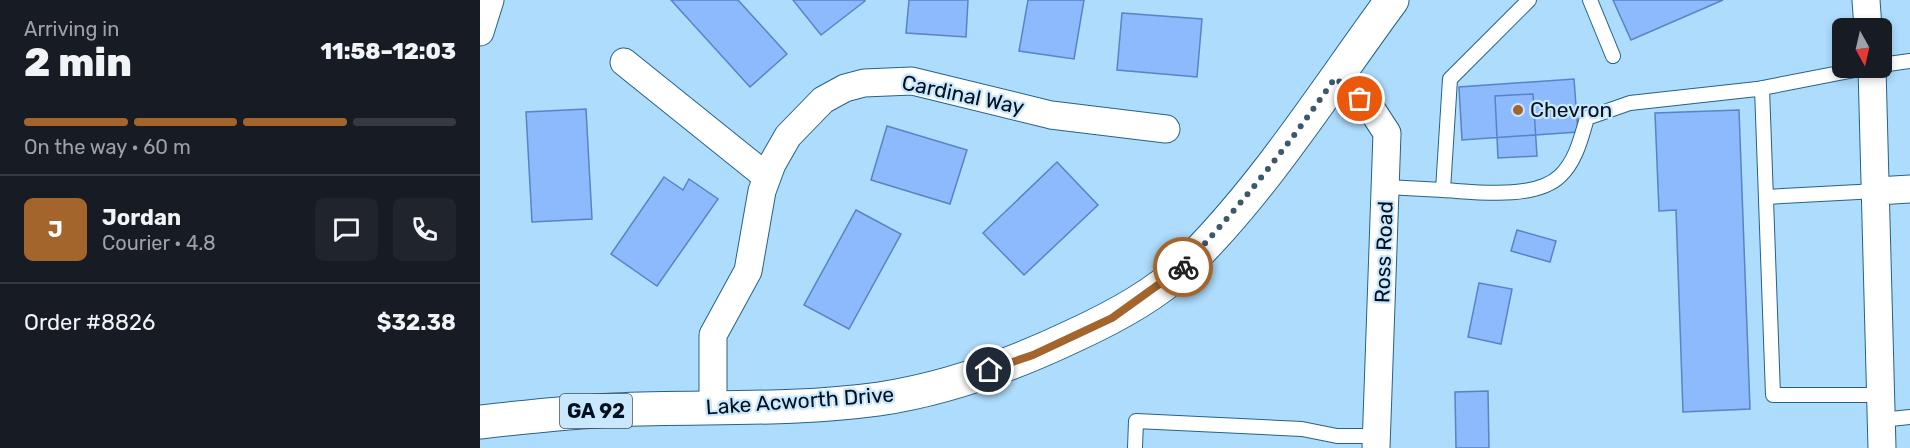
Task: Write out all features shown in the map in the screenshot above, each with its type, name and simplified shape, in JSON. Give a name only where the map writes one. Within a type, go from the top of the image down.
[{"type":"main road","name":"Lake Acworth Drive","points":[[480,422],[615,410],[713,409],[879,398],[945,384],[1033,355],[1112,318],[1181,270],[1291,142],[1392,0]]},
{"type":"street","points":[[480,32],[490,0]]},
{"type":"street","points":[[1866,0],[1867,18]]},
{"type":"street","points":[[624,62],[767,177]]},
{"type":"street","name":"Ross Road","points":[[1335,78],[1372,110],[1387,133],[1376,442]]},
{"type":"street","points":[[1872,78],[1882,448]]},
{"type":"street","name":"Cardinal Way","points":[[713,409],[713,335],[735,300],[748,270],[762,191],[788,136],[823,100],[845,88],[864,83],[912,81],[1051,115],[1166,129]]},
{"type":"street","points":[[1877,192],[1910,189]]},
{"type":"lane","points":[[1443,190],[1450,79],[1529,0]]},
{"type":"lane","points":[[1590,0],[1613,56]]},
{"type":"lane","points":[[1892,64],[1910,62]]},
{"type":"lane","points":[[1386,187],[1498,192],[1534,190],[1560,177],[1573,159],[1587,118],[1630,103],[1762,88],[1832,74]]},
{"type":"lane","points":[[1762,88],[1773,395],[1880,407],[1910,417]]},
{"type":"lane","points":[[1766,197],[1877,192]]},
{"type":"lane","points":[[1135,448],[1136,421],[1302,429],[1376,442]]},
{"type":"building","points":[[671,0],[738,0],[787,54],[750,87]]},
{"type":"building","points":[[793,0],[864,0],[865,1],[821,35]]},
{"type":"building","points":[[909,0],[968,0],[966,37],[906,33]]},
{"type":"building","points":[[1028,0],[1084,0],[1074,59],[1019,51]]},
{"type":"building","points":[[1613,0],[1723,0],[1631,40]]},
{"type":"building","points":[[1122,13],[1202,19],[1197,77],[1117,70]]},
{"type":"building","name":"Chevron","points":[[1574,79],[1578,132],[1462,140],[1459,87]]},
{"type":"building","points":[[1533,94],[1537,156],[1498,158],[1495,96]]},
{"type":"building","points":[[586,109],[592,219],[532,222],[526,112]]},
{"type":"building","points":[[1739,110],[1750,409],[1683,412],[1676,210],[1659,211],[1655,113]]},
{"type":"building","points":[[887,126],[967,150],[950,204],[871,180]]},
{"type":"building","points":[[1057,162],[1098,205],[1024,275],[983,233]]},
{"type":"building","points":[[664,177],[683,190],[689,179],[718,199],[657,286],[611,254]]},
{"type":"building","points":[[856,210],[901,234],[849,329],[804,305]]},
{"type":"building","points":[[1517,230],[1556,241],[1550,262],[1511,251]]},
{"type":"building","points":[[1479,283],[1512,289],[1501,344],[1468,337]]},
{"type":"building","points":[[1488,391],[1489,448],[1456,448],[1455,392]]},
{"type":"way so far","points":[[1183,267],[1230,218],[1291,142],[1335,78],[1360,99]]},
{"type":"place","name":"Chevron","points":[[1518,110]]},
{"type":"route","points":[[989,370],[1033,355],[1112,318],[1183,267]]}]
